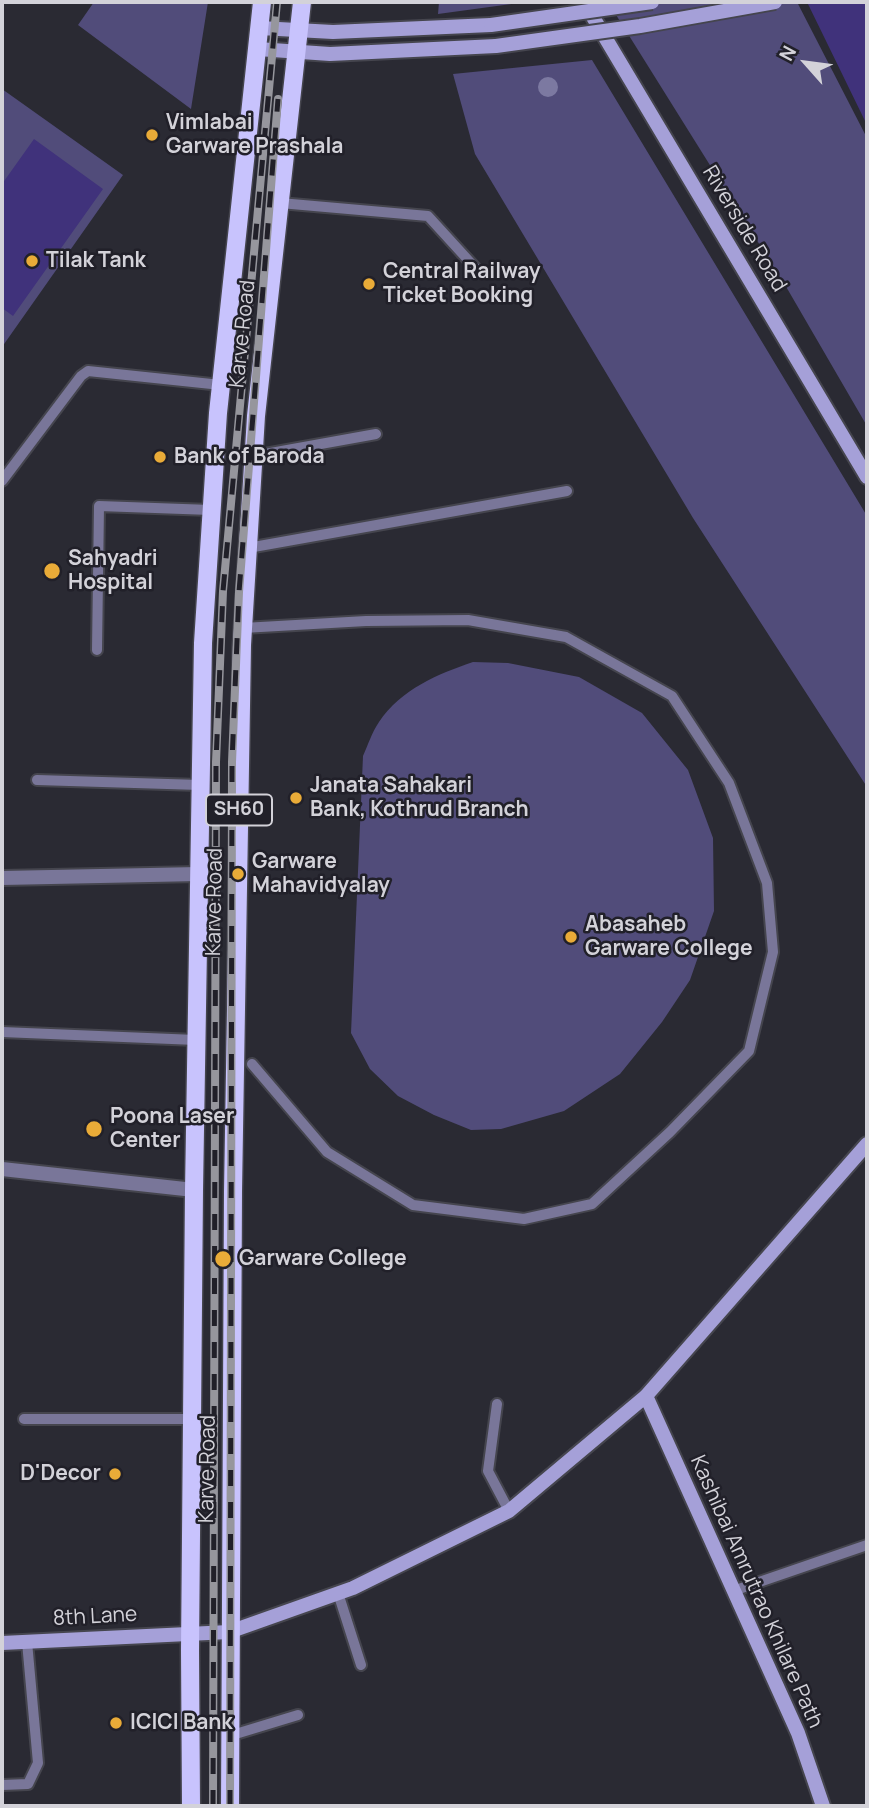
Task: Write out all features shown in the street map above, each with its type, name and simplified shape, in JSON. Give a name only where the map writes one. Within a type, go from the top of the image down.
[{"type":"main road","name":"Karve Road","points":[[191,1806],[194,1190],[203,643],[221,384],[262,2]]},
{"type":"main road","name":"Karve Road","points":[[230,1806],[233,1177],[243,628],[254,456],[302,2]]},
{"type":"street","name":"Riverside Road","points":[[584,2],[867,477]]},
{"type":"street","points":[[260,28],[333,32],[491,25],[652,2]]},
{"type":"street","points":[[258,49],[330,54],[496,46],[640,26],[775,2]]},
{"type":"street","points":[[2,878],[199,874]]},
{"type":"street","name":"8th Lane","points":[[2,1643],[229,1632],[353,1588],[509,1511],[646,1396],[867,1144]]},
{"type":"street","points":[[2,1169],[194,1190]]},
{"type":"street","name":"Kashibai Amrutrao Khilare Path","points":[[646,1396],[797,1733],[823,1806]]},
{"type":"lane","points":[[280,204],[428,216],[480,273]]},
{"type":"lane","points":[[2,481],[81,376],[88,371],[221,384]]},
{"type":"lane","points":[[254,456],[376,434]]},
{"type":"lane","points":[[248,548],[567,491]]},
{"type":"lane","points":[[97,650],[99,506],[211,510]]},
{"type":"lane","points":[[243,628],[366,621],[468,620],[566,637],[672,696],[729,783],[767,883],[773,951],[749,1051],[670,1132],[592,1204],[524,1219],[413,1205],[327,1152],[252,1064]]},
{"type":"lane","points":[[37,780],[200,785]]},
{"type":"lane","points":[[2,1032],[196,1040]]},
{"type":"lane","points":[[497,1405],[488,1472],[509,1511]]},
{"type":"lane","points":[[23,1419],[192,1419]]},
{"type":"lane","points":[[733,1591],[867,1545]]},
{"type":"lane","points":[[338,1593],[361,1665]]},
{"type":"lane","points":[[2,1785],[28,1784],[38,1763],[27,1642]]},
{"type":"lane","points":[[229,1736],[298,1715]]},
{"type":"shaded area","points":[[94,2],[208,2],[191,109],[78,25]]},
{"type":"shaded area","points":[[439,2],[526,2],[438,14]]},
{"type":"shaded area","points":[[608,2],[797,2],[867,138],[867,426],[788,290]]},
{"type":"shaded area","points":[[807,2],[867,2],[867,125]]},
{"type":"shaded area","points":[[592,60],[867,516],[867,787],[693,518],[475,154],[453,74]]},
{"type":"shaded area","name":"Tilak Tank","points":[[2,89],[123,175],[2,347]]},
{"type":"shaded area","name":"Tilak Tank","points":[[34,139],[103,189],[13,316],[2,308],[2,184]]},
{"type":"shaded area","points":[[473,662],[508,663],[579,677],[642,713],[688,770],[713,838],[714,911],[690,980],[662,1022],[620,1074],[564,1111],[501,1129],[471,1130],[398,1096],[370,1069],[351,1033],[363,756],[377,726],[398,700],[421,684]]},
{"type":"railway","points":[[213,1806],[216,762],[223,591],[277,2]]},
{"type":"railway","points":[[230,1806],[232,762],[239,592],[278,99]]},
{"type":"place","name":"Vimlabai Garware Prashala","points":[[152,135]]},
{"type":"place","name":"Tilak Tank","points":[[32,261]]},
{"type":"place","name":"Central Railway Ticket Booking","points":[[369,284]]},
{"type":"place","name":"Bank of Baroda","points":[[160,457]]},
{"type":"place","name":"Sahyadri Hospital","points":[[52,571]]},
{"type":"place","name":"Janata Sahakari Bank, Kothrud Branch","points":[[296,798]]},
{"type":"place","name":"Garware Mahavidyalay","points":[[238,874]]},
{"type":"place","name":"Abasaheb Garware College","points":[[571,937]]},
{"type":"place","name":"Poona Laser Center","points":[[94,1129]]},
{"type":"place","name":"Garware College","points":[[223,1259]]},
{"type":"place","name":"D'Decor","points":[[115,1474]]},
{"type":"place","name":"ICICI Bank","points":[[116,1723]]}]
